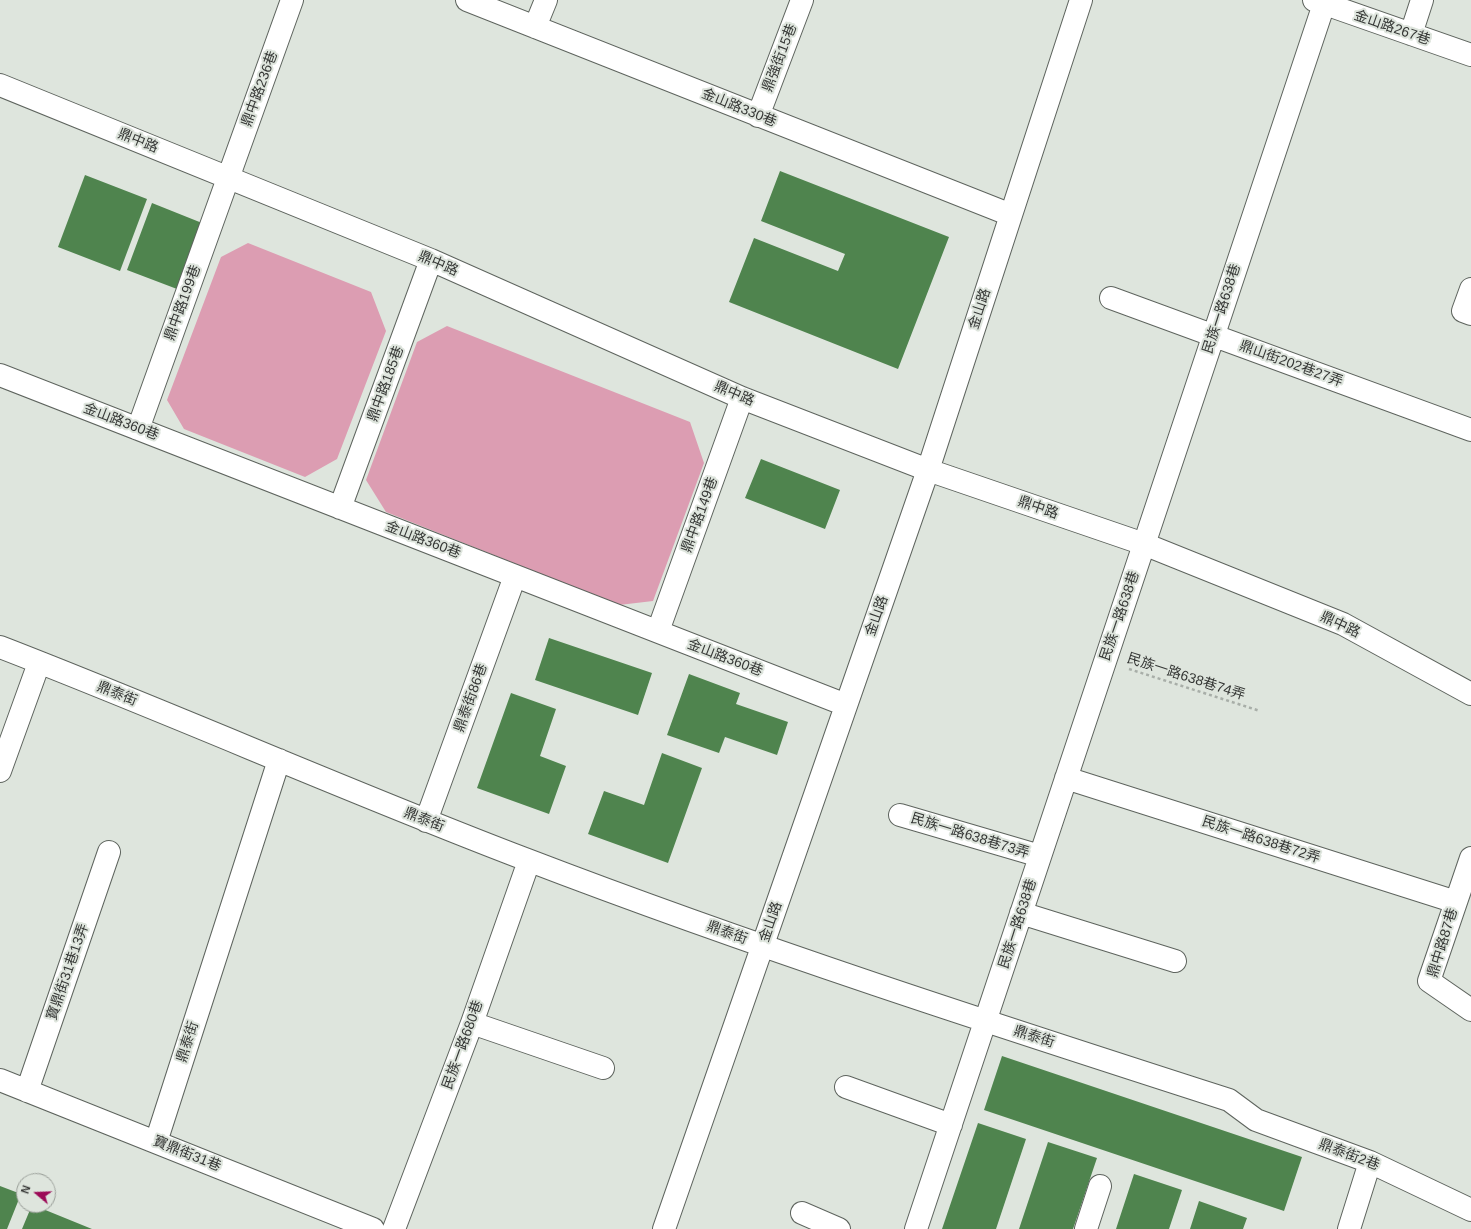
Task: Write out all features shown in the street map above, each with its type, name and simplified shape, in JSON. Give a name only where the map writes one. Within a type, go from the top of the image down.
[{"type":"street","name":"鼎中路236巷","points":[[228,178],[292,0]]},
{"type":"street","name":"金山路330巷","points":[[467,0],[1011,215]]},
{"type":"street","points":[[535,27],[546,0]]},
{"type":"street","name":"鼎強街15巷","points":[[758,116],[802,0]]},
{"type":"street","name":"金山路","points":[[664,1229],[928,470],[1081,0]]},
{"type":"street","points":[[1411,34],[1422,0]]},
{"type":"street","name":"金山路267巷","points":[[1319,2],[1471,55]]},
{"type":"street","name":"民族一路638巷","points":[[916,1229],[1213,336],[1319,2]]},
{"type":"street","name":"鼎中路","points":[[0,85],[431,260],[742,398],[928,470],[1144,544],[1343,624],[1471,694]]},
{"type":"street","name":"鼎中路199巷","points":[[138,429],[228,178]]},
{"type":"street","name":"鼎中路185巷","points":[[340,508],[431,260]]},
{"type":"street","points":[[1471,289],[1463,311],[1471,314]]},
{"type":"street","name":"鼎山街202巷27弄","points":[[1111,298],[1471,430]]},
{"type":"street","name":"金山路360巷","points":[[0,375],[846,705]]},
{"type":"street","name":"鼎中路149巷","points":[[658,631],[742,398]]},
{"type":"street","name":"鼎泰街86巷","points":[[426,821],[515,576]]},
{"type":"street","name":"鼎泰街","points":[[0,647],[426,821],[530,861],[763,946],[985,1022],[1229,1100]]},
{"type":"street","points":[[0,771],[39,663]]},
{"type":"street","name":"鼎泰街","points":[[156,1142],[279,760]]},
{"type":"street","name":"民族一路638巷72弄","points":[[1066,778],[1456,902]]},
{"type":"street","name":"民族一路638巷73弄","points":[[900,815],[1040,856]]},
{"type":"street","name":"寶鼎街31巷13弄","points":[[27,1091],[109,852]]},
{"type":"street","name":"鼎中路87巷","points":[[1471,858],[1429,981],[1471,1010]]},
{"type":"street","name":"民族一路680巷","points":[[394,1229],[472,1023],[530,861]]},
{"type":"street","points":[[1021,913],[1174,961]]},
{"type":"street","points":[[472,1023],[603,1068]]},
{"type":"street","name":"寶鼎街31巷","points":[[0,1080],[373,1229]]},
{"type":"street","points":[[846,1087],[951,1125]]},
{"type":"street","name":"鼎泰街2巷","points":[[1229,1100],[1256,1120],[1370,1162],[1471,1210]]},
{"type":"street","points":[[1349,1229],[1370,1162]]},
{"type":"street","points":[[1086,1229],[1100,1186]]},
{"type":"street","points":[[802,1213],[839,1229]]},
{"type":"path","name":"民族一路638巷74弄","points":[[1105,661],[1260,711]]},
{"type":"shaded area","points":[[248,243],[371,292],[386,331],[337,459],[305,477],[184,429],[167,400],[221,257]]},
{"type":"shaded area","points":[[447,326],[690,422],[704,463],[653,601],[619,605],[386,512],[366,480],[417,342]]},
{"type":"building","points":[[780,171],[949,237],[898,369],[729,302],[754,238],[838,271],[845,254],[761,221]]},
{"type":"building","points":[[85,175],[147,199],[120,271],[58,247]]},
{"type":"building","points":[[152,203],[202,223],[177,289],[127,270]]},
{"type":"building","points":[[761,459],[840,490],[825,529],[745,498]]},
{"type":"building","points":[[549,638],[652,673],[638,715],[535,680]]},
{"type":"building","points":[[689,674],[740,693],[736,704],[788,722],[777,755],[725,737],[719,753],[667,735]]},
{"type":"building","points":[[511,693],[556,709],[540,756],[566,766],[549,814],[477,788]]},
{"type":"building","points":[[662,753],[702,768],[668,863],[588,834],[604,791],[644,805]]},
{"type":"building","points":[[1002,1056],[1302,1157],[1284,1211],[984,1110]]},
{"type":"building","points":[[978,1123],[1026,1139],[996,1229],[942,1229]]},
{"type":"building","points":[[1048,1142],[1097,1158],[1073,1229],[1019,1229]]},
{"type":"building","points":[[1134,1174],[1182,1190],[1169,1229],[1116,1229]]},
{"type":"building","points":[[0,1186],[16,1192],[16,1206],[7,1229],[0,1229]]},
{"type":"building","points":[[1199,1201],[1247,1218],[1243,1229],[1190,1229]]},
{"type":"building","points":[[29,1213],[53,1213],[92,1229],[22,1229]]}]
